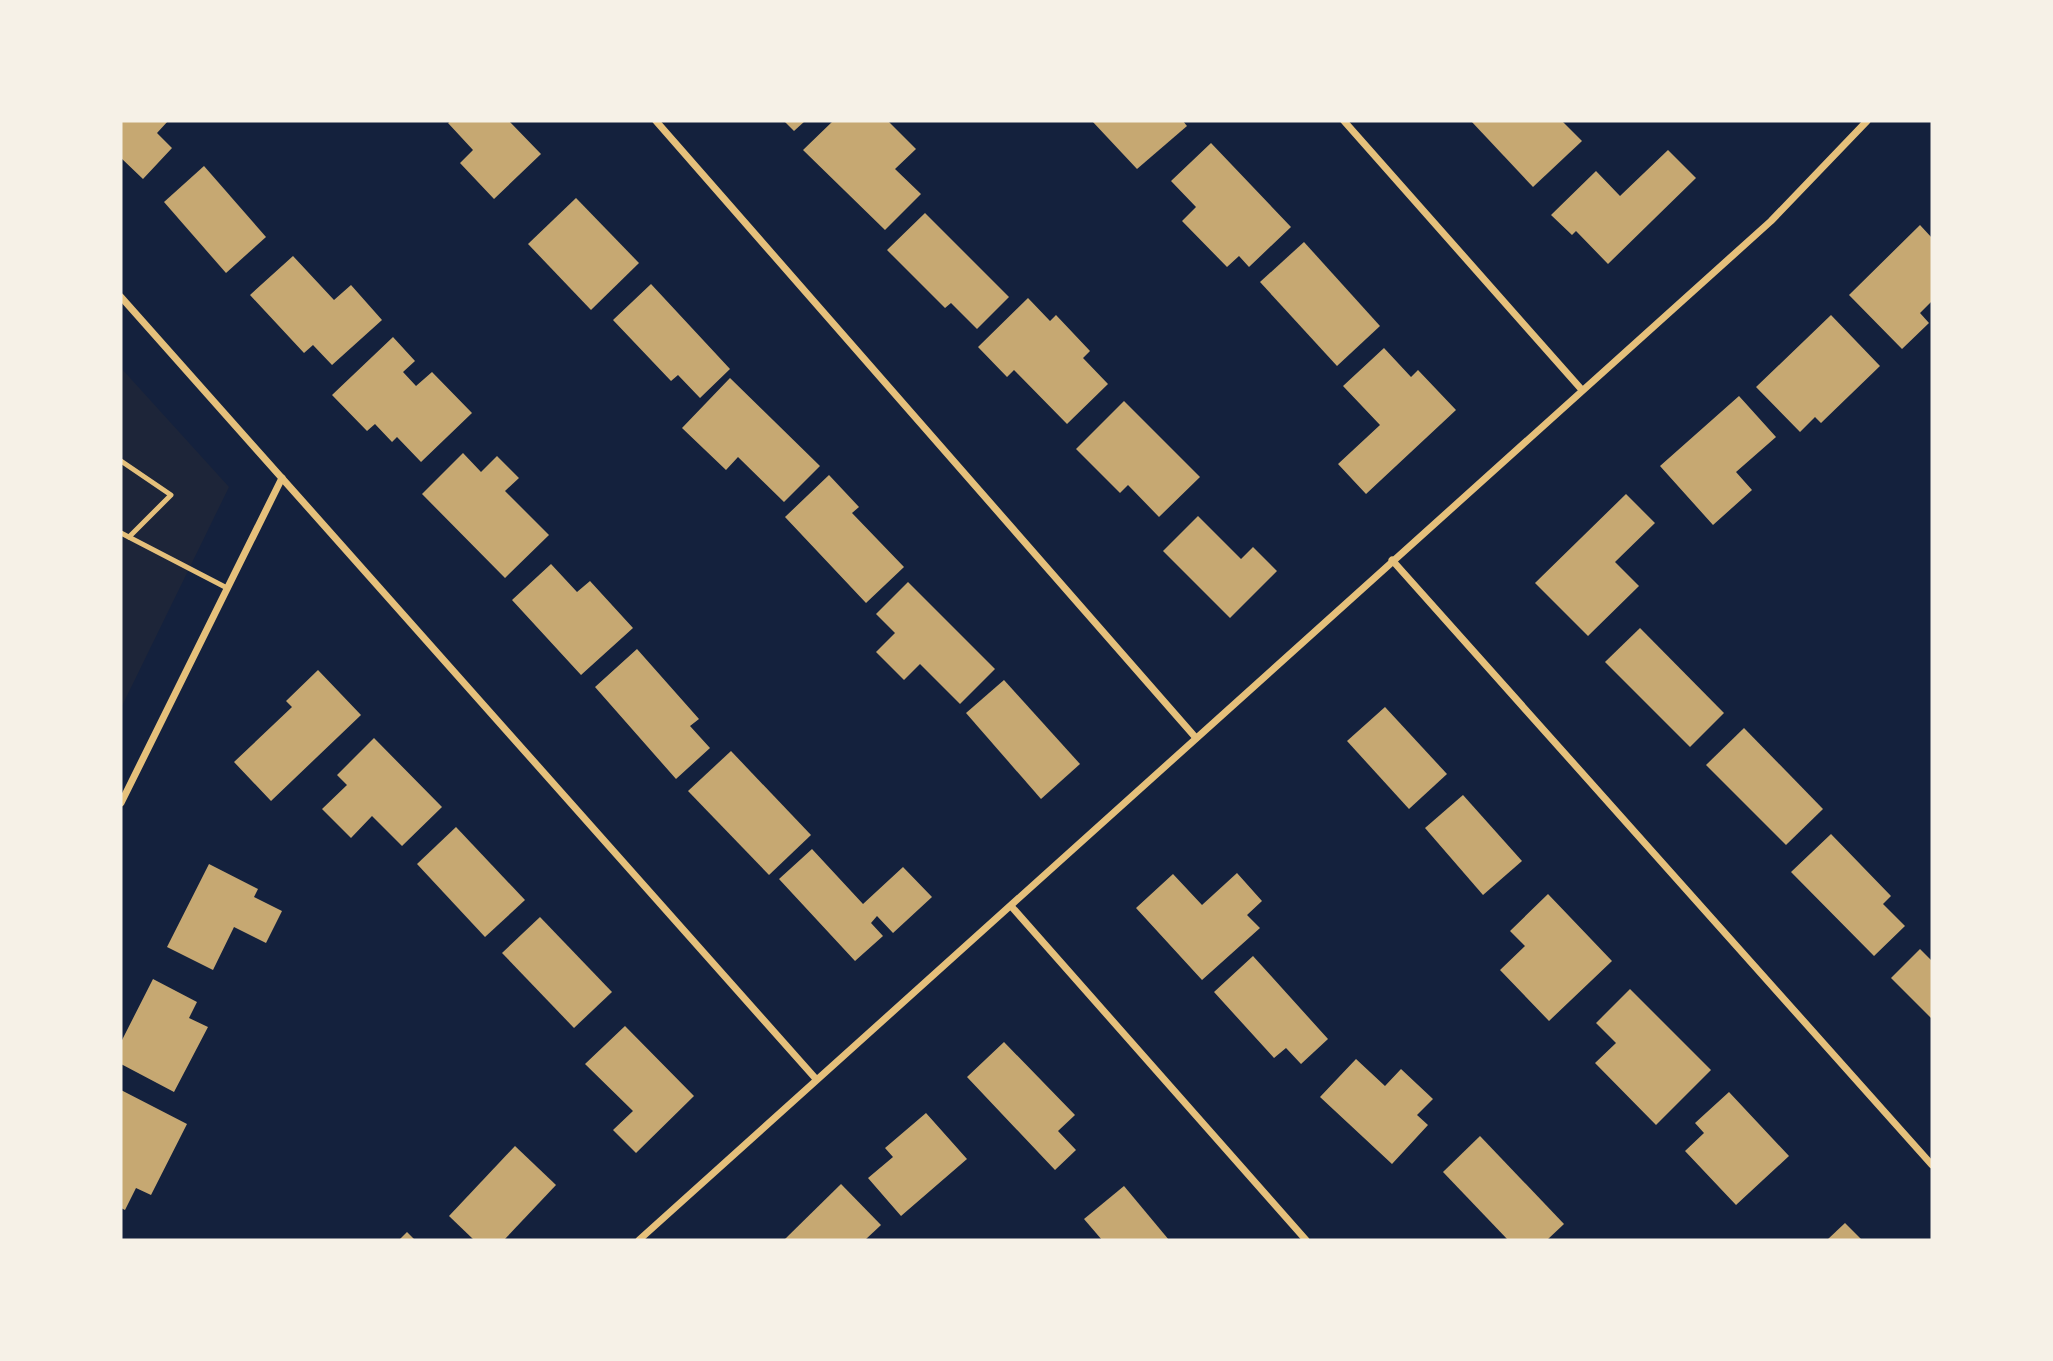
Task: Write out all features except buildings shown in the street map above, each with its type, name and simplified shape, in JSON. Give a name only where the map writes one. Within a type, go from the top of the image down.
[{"type":"street","points":[[656,121],[1196,738]]},
{"type":"street","points":[[1344,121],[1582,390]]},
{"type":"street","points":[[639,1240],[1771,221],[1867,121]]},
{"type":"street","points":[[121,297],[816,1079]]},
{"type":"street","points":[[121,803],[282,478]]},
{"type":"street","points":[[1392,560],[1932,1165]]},
{"type":"street","points":[[1011,906],[1306,1240]]},
{"type":"lane","points":[[121,461],[171,495],[129,537]]},
{"type":"lane","points":[[121,533],[227,588]]},
{"type":"shaded area","points":[[121,368],[229,487],[121,708]]}]
